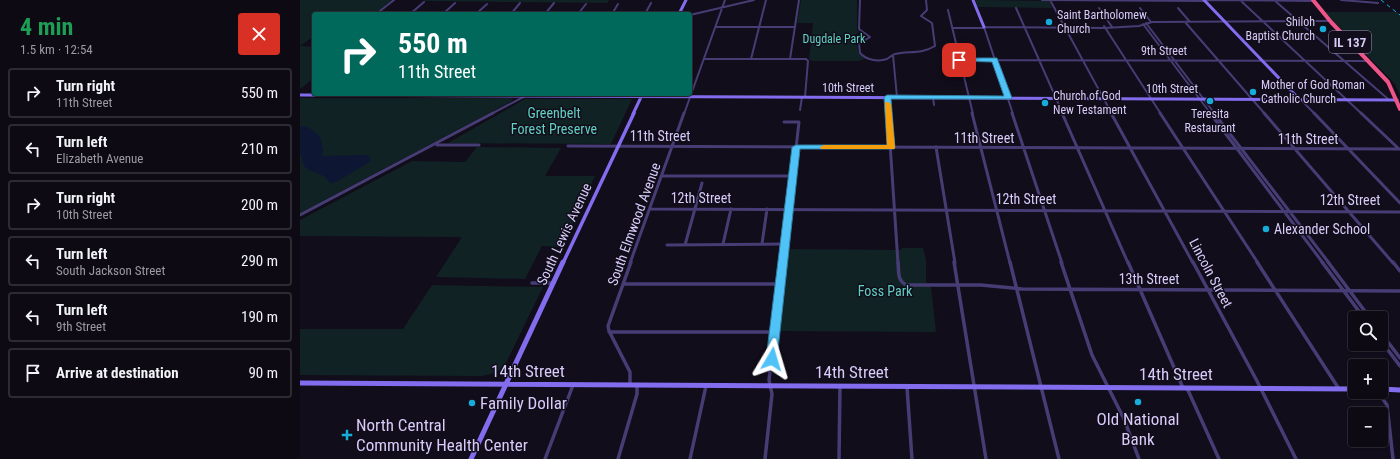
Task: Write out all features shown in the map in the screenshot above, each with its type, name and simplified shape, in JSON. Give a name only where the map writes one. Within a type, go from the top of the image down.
[{"type":"highway","name":"IL 137","points":[[1313,0],[1330,21],[1391,86],[1398,100],[1400,109]]},
{"type":"street","points":[[379,12],[394,0]]},
{"type":"street","points":[[681,12],[686,0]]},
{"type":"street","name":"South Elmwood Avenue","points":[[692,94],[725,0]]},
{"type":"street","points":[[692,14],[754,0]]},
{"type":"street","points":[[751,59],[766,0]]},
{"type":"street","points":[[790,59],[799,0]]},
{"type":"street","points":[[860,0],[859,29],[870,37],[859,44],[860,53],[863,57],[871,59],[918,53],[934,46],[932,24],[920,16],[927,10],[926,0]]},
{"type":"street","points":[[973,0],[984,27],[1025,148],[1072,289],[1092,355],[1124,419],[1139,459]]},
{"type":"street","points":[[1042,0],[1313,0]]},
{"type":"street","name":"Lincoln Street","points":[[1050,0],[1261,389],[1296,459]]},
{"type":"street","points":[[1204,0],[1400,203]]},
{"type":"street","points":[[1240,0],[1400,149]]},
{"type":"street","points":[[1274,0],[1388,99]]},
{"type":"street","points":[[1342,0],[1378,3],[1374,0]]},
{"type":"street","points":[[412,12],[424,2]]},
{"type":"street","points":[[445,12],[455,3]]},
{"type":"street","points":[[513,12],[520,3]]},
{"type":"street","points":[[547,12],[554,3]]},
{"type":"street","points":[[647,12],[651,3]]},
{"type":"street","points":[[478,12],[487,4]]},
{"type":"street","points":[[580,12],[586,4]]},
{"type":"street","points":[[613,12],[618,4]]},
{"type":"street","points":[[1016,8],[1139,289],[1219,459]]},
{"type":"street","points":[[1099,8],[1112,26]]},
{"type":"street","points":[[1140,8],[1151,22]]},
{"type":"street","points":[[1178,8],[1191,22]]},
{"type":"street","points":[[948,10],[959,60],[1059,459]]},
{"type":"street","points":[[952,28],[1139,26],[1151,22],[1330,21]]},
{"type":"street","points":[[1185,22],[1400,271]]},
{"type":"street","points":[[1143,24],[1359,311]]},
{"type":"street","points":[[1143,24],[1175,60],[1365,311]]},
{"type":"street","points":[[716,27],[795,27]]},
{"type":"street","points":[[1105,27],[1339,389]]},
{"type":"street","points":[[893,55],[897,97]]},
{"type":"street","points":[[704,59],[806,59],[808,64],[804,97],[800,110]]},
{"type":"street","name":"9th Street","points":[[959,60],[1369,61]]},
{"type":"street","name":"10th Street","points":[[300,95],[312,95]]},
{"type":"street","points":[[300,215],[435,145],[525,96]]},
{"type":"street","name":"South Lewis Avenue","points":[[471,459],[642,96]]},
{"type":"street","name":"10th Street","points":[[666,96],[1398,100]]},
{"type":"street","name":"South Elmwood Avenue","points":[[609,332],[608,326],[691,97]]},
{"type":"street","points":[[887,97],[895,210]]},
{"type":"street","points":[[933,97],[934,105]]},
{"type":"street","points":[[765,459],[772,394],[769,380],[799,122],[784,122]]},
{"type":"street","points":[[435,145],[479,145]]},
{"type":"street","name":"11th Street","points":[[568,146],[1400,149]]},
{"type":"street","points":[[936,147],[986,459]]},
{"type":"street","points":[[663,176],[793,176]]},
{"type":"street","points":[[685,245],[702,183]]},
{"type":"street","name":"12th Street","points":[[651,209],[1400,212]]},
{"type":"street","points":[[723,244],[731,209]]},
{"type":"street","points":[[762,244],[767,209]]},
{"type":"street","name":"13th Street","points":[[895,210],[900,280],[903,284],[910,286],[990,285],[1017,289],[1400,291]]},
{"type":"street","points":[[667,245],[781,244]]},
{"type":"street","points":[[532,283],[554,283]]},
{"type":"street","points":[[623,284],[780,284]]},
{"type":"street","points":[[630,385],[630,372],[609,332],[775,332]]},
{"type":"street","points":[[1388,342],[1400,358]]},
{"type":"street","points":[[1388,350],[1400,366]]},
{"type":"street","name":"14th Street","points":[[300,383],[1348,389]]},
{"type":"street","points":[[545,459],[573,385]]},
{"type":"street","points":[[618,459],[637,394],[637,385]]},
{"type":"street","points":[[690,459],[706,386]]},
{"type":"street","points":[[839,459],[840,386]]},
{"type":"street","points":[[908,387],[912,459]]},
{"type":"street","points":[[1388,390],[1400,390]]},
{"type":"street","points":[[1383,399],[1387,405],[1393,459]]},
{"type":"green space","points":[[300,0],[392,0],[377,12],[312,12],[312,37],[300,46]]},
{"type":"green space","points":[[609,0],[607,3],[424,1]]},
{"type":"green space","name":"Dugdale Park","points":[[801,0],[857,0],[857,30],[860,32],[856,34],[857,40],[862,40],[857,44],[859,54],[865,59],[858,61],[812,61],[809,59],[813,23],[797,23]]},
{"type":"green space","points":[[975,0],[1049,1],[1052,8],[978,7]]},
{"type":"green space","points":[[1325,12],[1397,12],[1400,15],[1400,95],[1395,84]]},
{"type":"green space","points":[[300,46],[312,47],[312,80],[300,89]]},
{"type":"green space","name":"Greenbelt Forest Preserve","points":[[300,98],[513,99],[512,101],[300,213]]},
{"type":"green space","name":"Greenbelt Forest Preserve","points":[[525,99],[632,99],[611,144],[448,143]]},
{"type":"green space","points":[[477,147],[561,148],[545,176],[595,176],[561,247],[542,246],[525,279],[436,277],[462,237],[300,236],[300,220],[412,161],[465,162]]},
{"type":"green space","name":"Foss Park","points":[[903,248],[923,248],[926,259],[926,284],[931,287],[936,332],[777,331],[786,249],[900,250]]},
{"type":"green space","points":[[432,285],[543,287],[504,367],[495,373],[482,376],[300,375],[300,329],[403,329]]},
{"type":"water","points":[[300,127],[308,127],[320,136],[323,151],[322,156],[368,155],[371,160],[336,182],[330,183],[324,176],[309,170],[304,166],[300,152]]},
{"type":"railway","points":[[1381,0],[1400,15]]},
{"type":"slow traffic","points":[[824,147],[891,148],[888,104]]},
{"type":"place","name":"Saint Bartholomew Church","points":[[1049,22]]},
{"type":"place","name":"Shiloh Baptist Church","points":[[1323,29]]},
{"type":"place","name":"Mother of God Roman Catholic Church","points":[[1253,92]]},
{"type":"place","name":"Teresita Restaurant","points":[[1210,101]]},
{"type":"place","name":"Church of God New Testament","points":[[1045,103]]},
{"type":"place","name":"Alexander School","points":[[1266,229]]},
{"type":"place","name":"Old National Bank","points":[[1138,402]]},
{"type":"place","name":"Family Dollar","points":[[472,403]]},
{"type":"place","name":"North Central Community Health Center","points":[[347,435]]},
{"type":"route","points":[[772,359],[796,147],[891,148],[887,97],[1008,98],[995,60],[959,60]]}]
